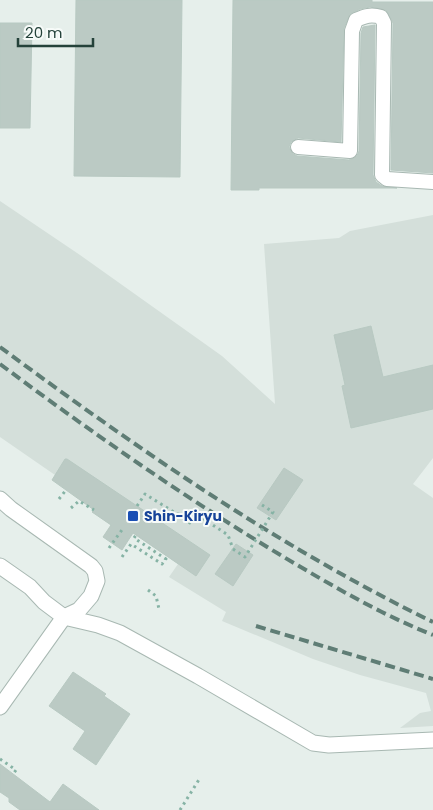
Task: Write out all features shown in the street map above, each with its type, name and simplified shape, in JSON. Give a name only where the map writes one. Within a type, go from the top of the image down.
[{"type":"street","points":[[0,499],[11,510],[91,566],[95,571],[97,581],[90,596],[79,610],[64,617],[0,707]]},
{"type":"street","points":[[0,566],[30,587],[44,602],[64,617],[98,625],[120,633],[313,743],[330,745],[433,740]]},
{"type":"lane","points":[[298,147],[350,151],[352,31],[356,20],[364,16],[374,15],[381,17],[384,23],[382,175],[386,178],[433,182]]},
{"type":"path","points":[[58,499],[66,490]]},
{"type":"path","points":[[137,506],[145,494],[193,525]]},
{"type":"path","points":[[71,508],[79,501],[94,510]]},
{"type":"path","points":[[177,514],[199,516],[228,535],[233,549],[245,557],[273,512],[259,503]]},
{"type":"path","points":[[109,548],[124,527]]},
{"type":"path","points":[[122,557],[131,544],[162,564],[166,559],[134,538],[136,535]]},
{"type":"path","points":[[148,590],[156,596],[159,610]]},
{"type":"path","points":[[0,759],[16,770],[14,774]]},
{"type":"path","points":[[180,810],[200,778]]},
{"type":"shaded area","points":[[0,201],[80,255],[222,356],[275,404],[264,244],[339,238],[350,231],[433,215],[433,458],[413,484],[433,498],[433,726],[400,728],[420,713],[431,711],[426,693],[360,675],[313,659],[222,621],[226,612],[169,577],[178,564],[114,520],[111,525],[92,512],[95,508],[54,481],[55,475],[0,437]]},
{"type":"building","points":[[76,0],[182,0],[180,177],[74,176]]},
{"type":"building","points":[[233,0],[433,2],[433,173],[391,170],[393,23],[386,10],[370,7],[350,14],[344,28],[341,142],[298,138],[291,142],[289,147],[293,154],[297,156],[349,160],[357,156],[359,151],[361,33],[363,27],[375,25],[373,175],[376,182],[382,186],[397,188],[259,188],[259,190],[231,190]]},
{"type":"building","points":[[0,23],[32,23],[30,128],[0,128]]},
{"type":"building","points":[[371,326],[383,377],[433,365],[433,409],[351,428],[342,386],[345,385],[334,335]]},
{"type":"building","points":[[65,459],[210,555],[196,576],[133,533],[122,550],[103,537],[111,525],[92,512],[94,510],[52,480]]},
{"type":"building","points":[[284,468],[303,480],[276,520],[257,508]]},
{"type":"building","points":[[236,544],[253,555],[233,586],[215,574]]},
{"type":"building","points":[[73,672],[106,694],[104,696],[130,714],[96,765],[73,749],[85,731],[49,706]]},
{"type":"building","points":[[0,764],[50,802],[63,784],[99,810],[20,810],[9,802],[9,798],[0,792]]},
{"type":"railway","points":[[0,347],[210,495],[320,562],[433,622]]},
{"type":"railway","points":[[0,364],[138,463],[245,534],[356,598],[394,618],[433,635]]},
{"type":"railway","points":[[256,626],[433,679]]},
{"type":"place","name":"Shin-Kiryu","points":[[133,516]]}]
